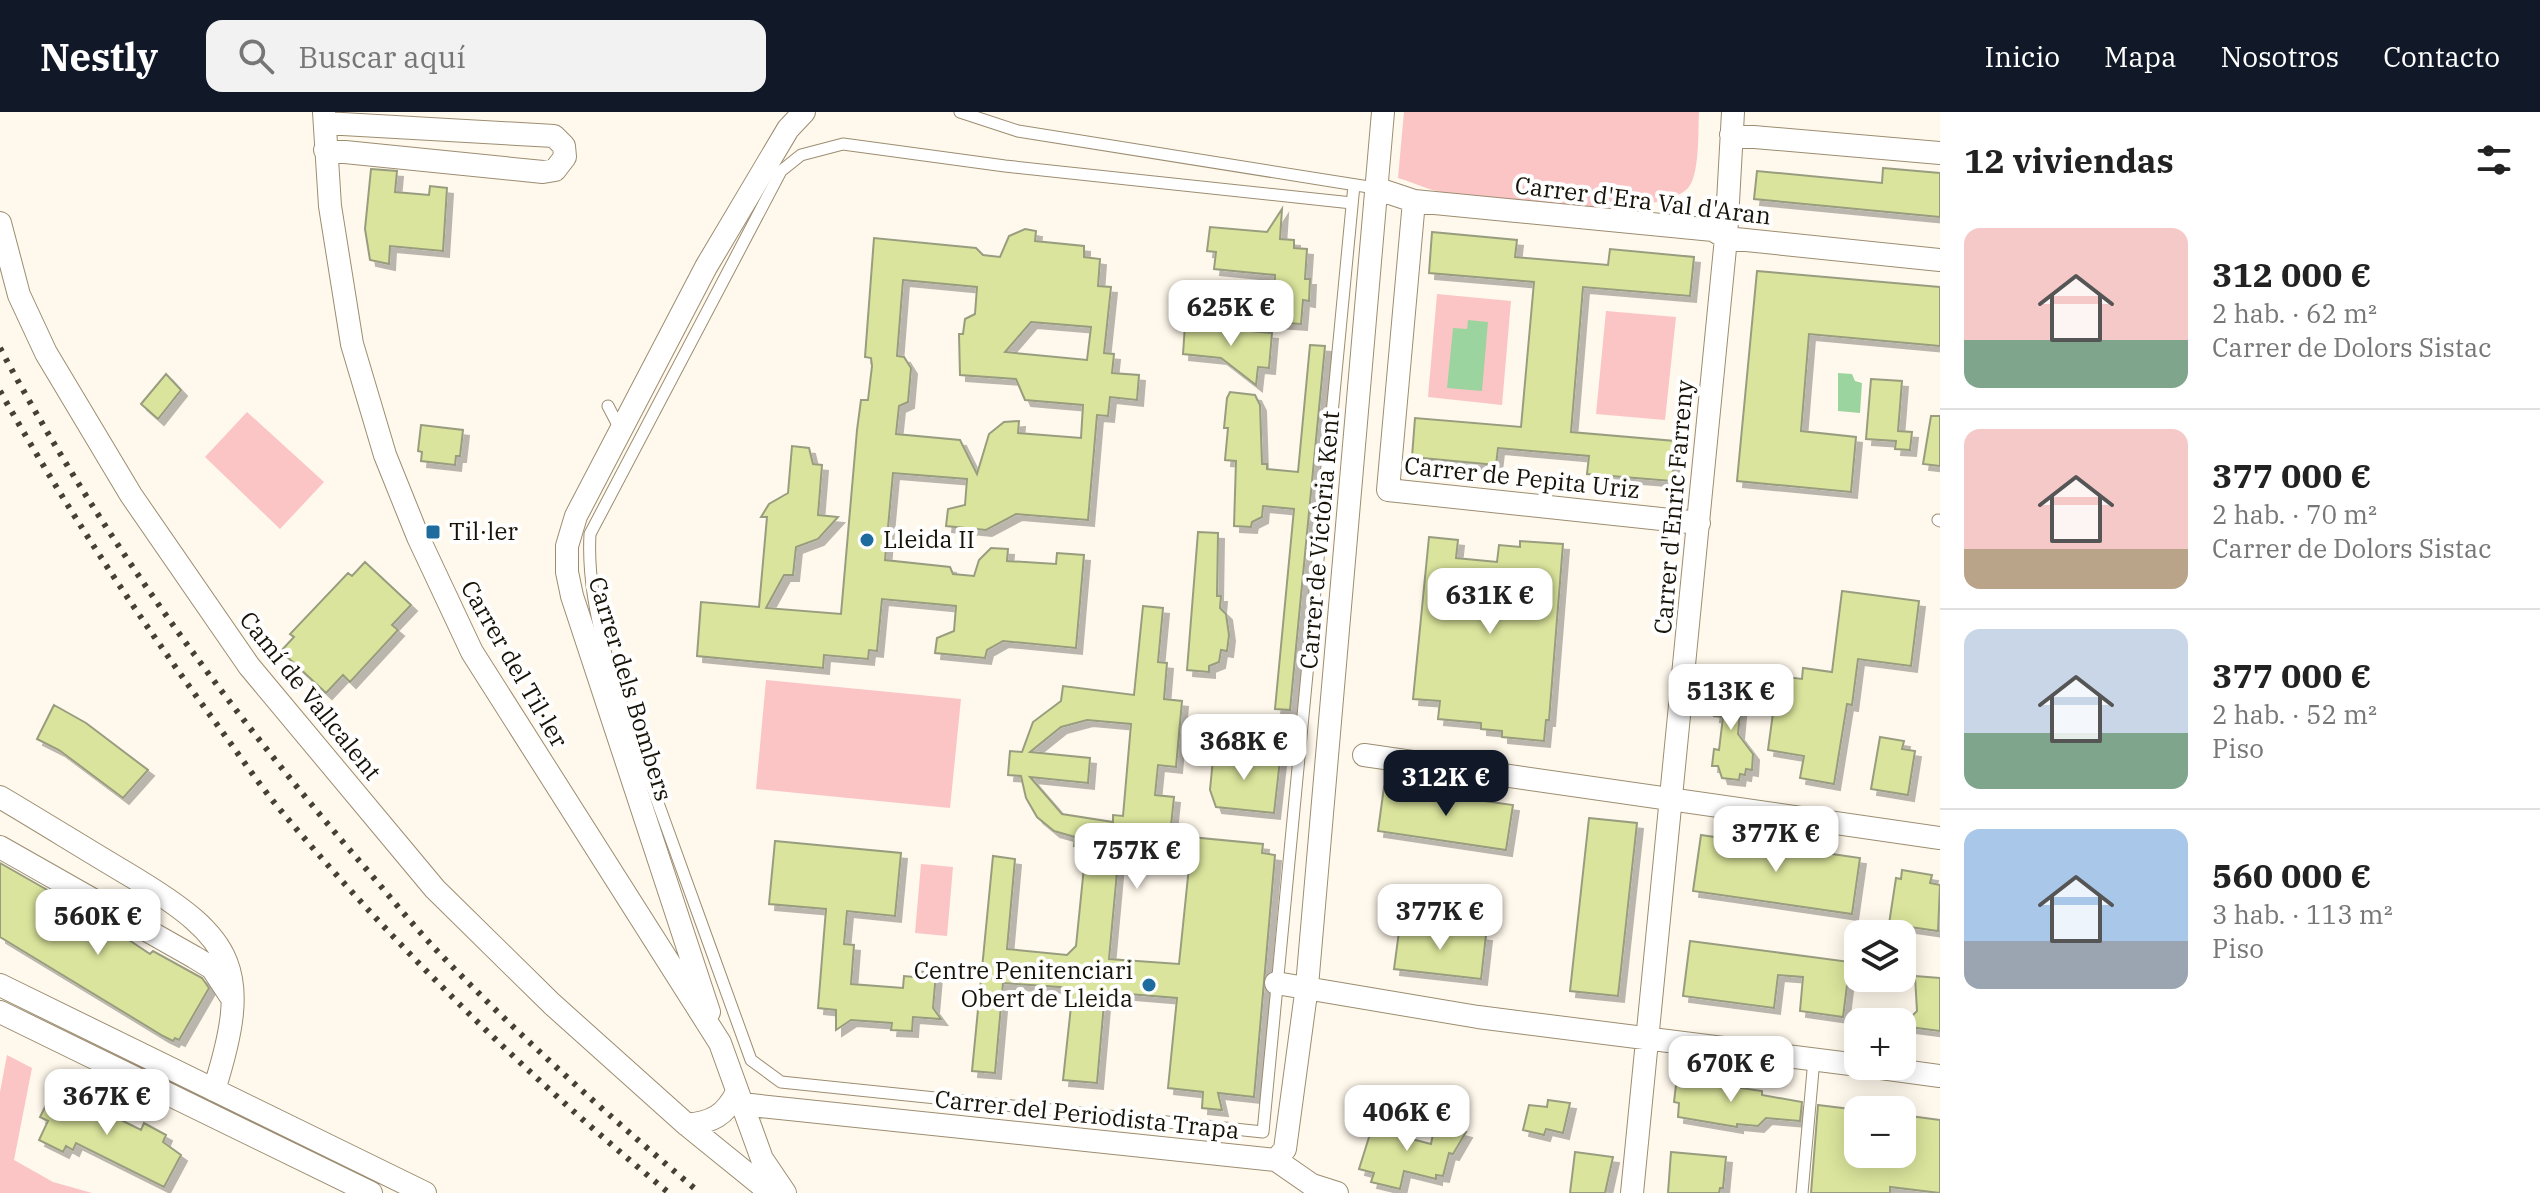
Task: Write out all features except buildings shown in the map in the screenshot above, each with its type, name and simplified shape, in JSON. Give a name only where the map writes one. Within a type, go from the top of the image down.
[{"type":"street","name":"Carrer dels Bombers","points":[[723,1053],[671,902],[567,572],[567,546],[576,516],[706,267],[788,129],[804,112]]},
{"type":"street","name":"Carrer de Victòria Kent","points":[[1276,1160],[1285,1149],[1307,986],[1357,186],[1383,112]]},
{"type":"street","name":"Carrer del Til·ler","points":[[324,118],[330,206],[352,344],[385,455],[418,537],[472,652],[723,1053],[755,1142],[767,1169],[785,1193]]},
{"type":"street","points":[[324,118],[554,136],[564,146],[565,157],[555,170],[543,172],[325,150]]},
{"type":"street","points":[[1732,123],[1940,153]]},
{"type":"street","name":"Carrer d'Enric Farreny","points":[[1632,1193],[1726,238],[1732,123]]},
{"type":"street","name":"Carrer d'Era Val d'Aran","points":[[1357,186],[1414,201],[1713,230],[1726,238],[1940,260]]},
{"type":"street","name":"Carrer de Pepita Uriz","points":[[1414,201],[1388,490],[1699,523]]},
{"type":"street","name":"Camí de Vallcalent","points":[[0,223],[19,295],[46,353],[131,495],[249,666],[435,889],[552,1004],[687,1125],[771,1193]]},
{"type":"street","points":[[1364,755],[1940,838]]},
{"type":"street","points":[[0,797],[166,896],[200,921],[227,962],[233,1003],[227,1047],[214,1090]]},
{"type":"street","points":[[0,847],[212,968],[233,1003]]},
{"type":"street","points":[[1276,983],[1478,1017],[1844,1063]]},
{"type":"street","points":[[0,985],[425,1193]]},
{"type":"street","points":[[0,1012],[371,1193]]},
{"type":"street","name":"Carrer del Periodista Trapa","points":[[723,1053],[743,1079],[771,1096],[823,1114]]},
{"type":"street","points":[[1916,1073],[1940,1076]]},
{"type":"street","points":[[687,1125],[719,1117],[739,1098]]},
{"type":"street","name":"Carrer del Periodista Trapa","points":[[739,1098],[823,1114],[1276,1160],[1312,1185],[1337,1193]]},
{"type":"street","name":"Carrer del Periodista Trapa","points":[[755,1142],[761,1124],[771,1119],[823,1114]]},
{"type":"lane","points":[[960,112],[1018,131],[1357,186]]},
{"type":"lane","name":"Carrer de Victòria Kent","points":[[1352,203],[1005,166],[843,144],[801,155],[781,171],[590,534],[591,591],[625,712],[751,1060],[781,1082],[1263,1132],[1352,203],[1357,186]]},
{"type":"lane","points":[[608,406],[620,430]]},
{"type":"lane","points":[[1202,732],[1300,739]]},
{"type":"lane","points":[[1802,1193],[1814,1059]]},
{"type":"shaded area","points":[[1404,112],[1699,112],[1698,153],[1694,175],[1687,189],[1668,199],[1642,204],[1609,207],[1537,204],[1444,193],[1398,178]]},
{"type":"shaded area","points":[[1437,294],[1511,301],[1502,405],[1428,397]]},
{"type":"shaded area","points":[[1606,311],[1676,317],[1665,420],[1596,414]]},
{"type":"shaded area","points":[[1468,320],[1488,322],[1482,391],[1447,388],[1453,328],[1467,329]]},
{"type":"shaded area","points":[[1838,373],[1852,374],[1855,381],[1862,383],[1860,413],[1838,411]]},
{"type":"shaded area","points":[[247,412],[324,482],[280,529],[205,457]]},
{"type":"shaded area","points":[[766,680],[961,699],[950,808],[756,789]]},
{"type":"shaded area","points":[[921,864],[953,867],[947,936],[915,933]]},
{"type":"shaded area","points":[[7,1055],[32,1068],[14,1160],[53,1182],[92,1193],[0,1193],[0,1092]]},
{"type":"railway","points":[[0,348],[38,416],[120,548],[209,675],[305,797],[442,956],[568,1078],[700,1193]]},
{"type":"railway","points":[[0,391],[127,596],[282,812],[372,914],[467,1012],[566,1104],[669,1193]]},
{"type":"place","name":"Til·ler","points":[[433,532]]},
{"type":"place","name":"Lleida II","points":[[867,540]]},
{"type":"place","name":"Centre Penitenciari Obert de Lleida","points":[[1149,985]]}]
